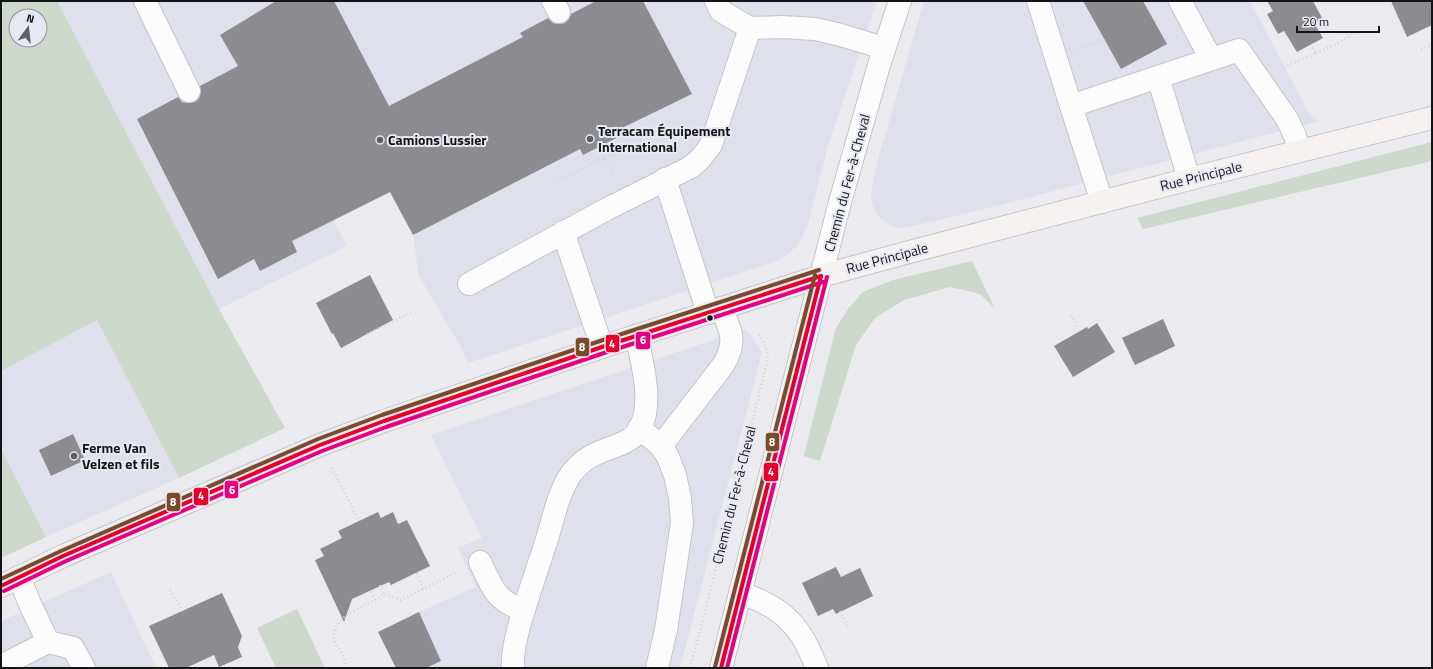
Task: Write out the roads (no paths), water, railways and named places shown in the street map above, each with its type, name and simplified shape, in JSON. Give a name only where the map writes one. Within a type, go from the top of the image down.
[{"type":"main road","name":"Rue Principale","points":[[10,581],[63,556],[320,445],[390,419],[714,310],[821,276],[913,251],[1189,179],[1432,118]]},
{"type":"street","points":[[145,1],[189,91]]},
{"type":"street","name":"Chemin du Fer-à-Cheval","points":[[722,668],[840,202],[884,48],[900,1]]},
{"type":"street","points":[[1038,1],[1070,106],[1102,202]]},
{"type":"street","points":[[1180,1],[1211,59]]},
{"type":"street","points":[[719,4],[750,28],[783,27],[816,29],[884,48]]},
{"type":"street","points":[[469,284],[665,178],[691,167],[700,159],[711,145],[750,28]]},
{"type":"street","points":[[1070,106],[1238,50],[1287,119],[1293,130],[1299,151]]},
{"type":"street","points":[[1158,77],[1189,179]]},
{"type":"street","points":[[661,446],[724,364],[732,343],[731,331],[714,310],[665,178]]},
{"type":"street","points":[[563,232],[602,347]]},
{"type":"street","points":[[514,668],[513,660],[516,641],[524,610],[558,504],[570,476],[586,459],[624,443],[632,438],[639,428],[645,409],[646,383],[643,363],[636,336]]},
{"type":"street","points":[[639,428],[661,446],[668,457],[675,475],[680,498],[682,522],[666,630],[657,668]]},
{"type":"street","points":[[470,566],[501,599],[511,606],[524,610]]},
{"type":"street","points":[[10,581],[30,604],[48,642]]},
{"type":"street","points":[[740,593],[769,604],[795,626],[805,640],[817,668]]},
{"type":"street","points":[[1,666],[48,642],[73,648],[84,668]]},
{"type":"place","name":"Terracam Équipement International","points":[[590,139]]},
{"type":"place","name":"Camions Lussier","points":[[380,140]]},
{"type":"place","name":"Ferme Van Velzen et fils","points":[[74,456]]}]
